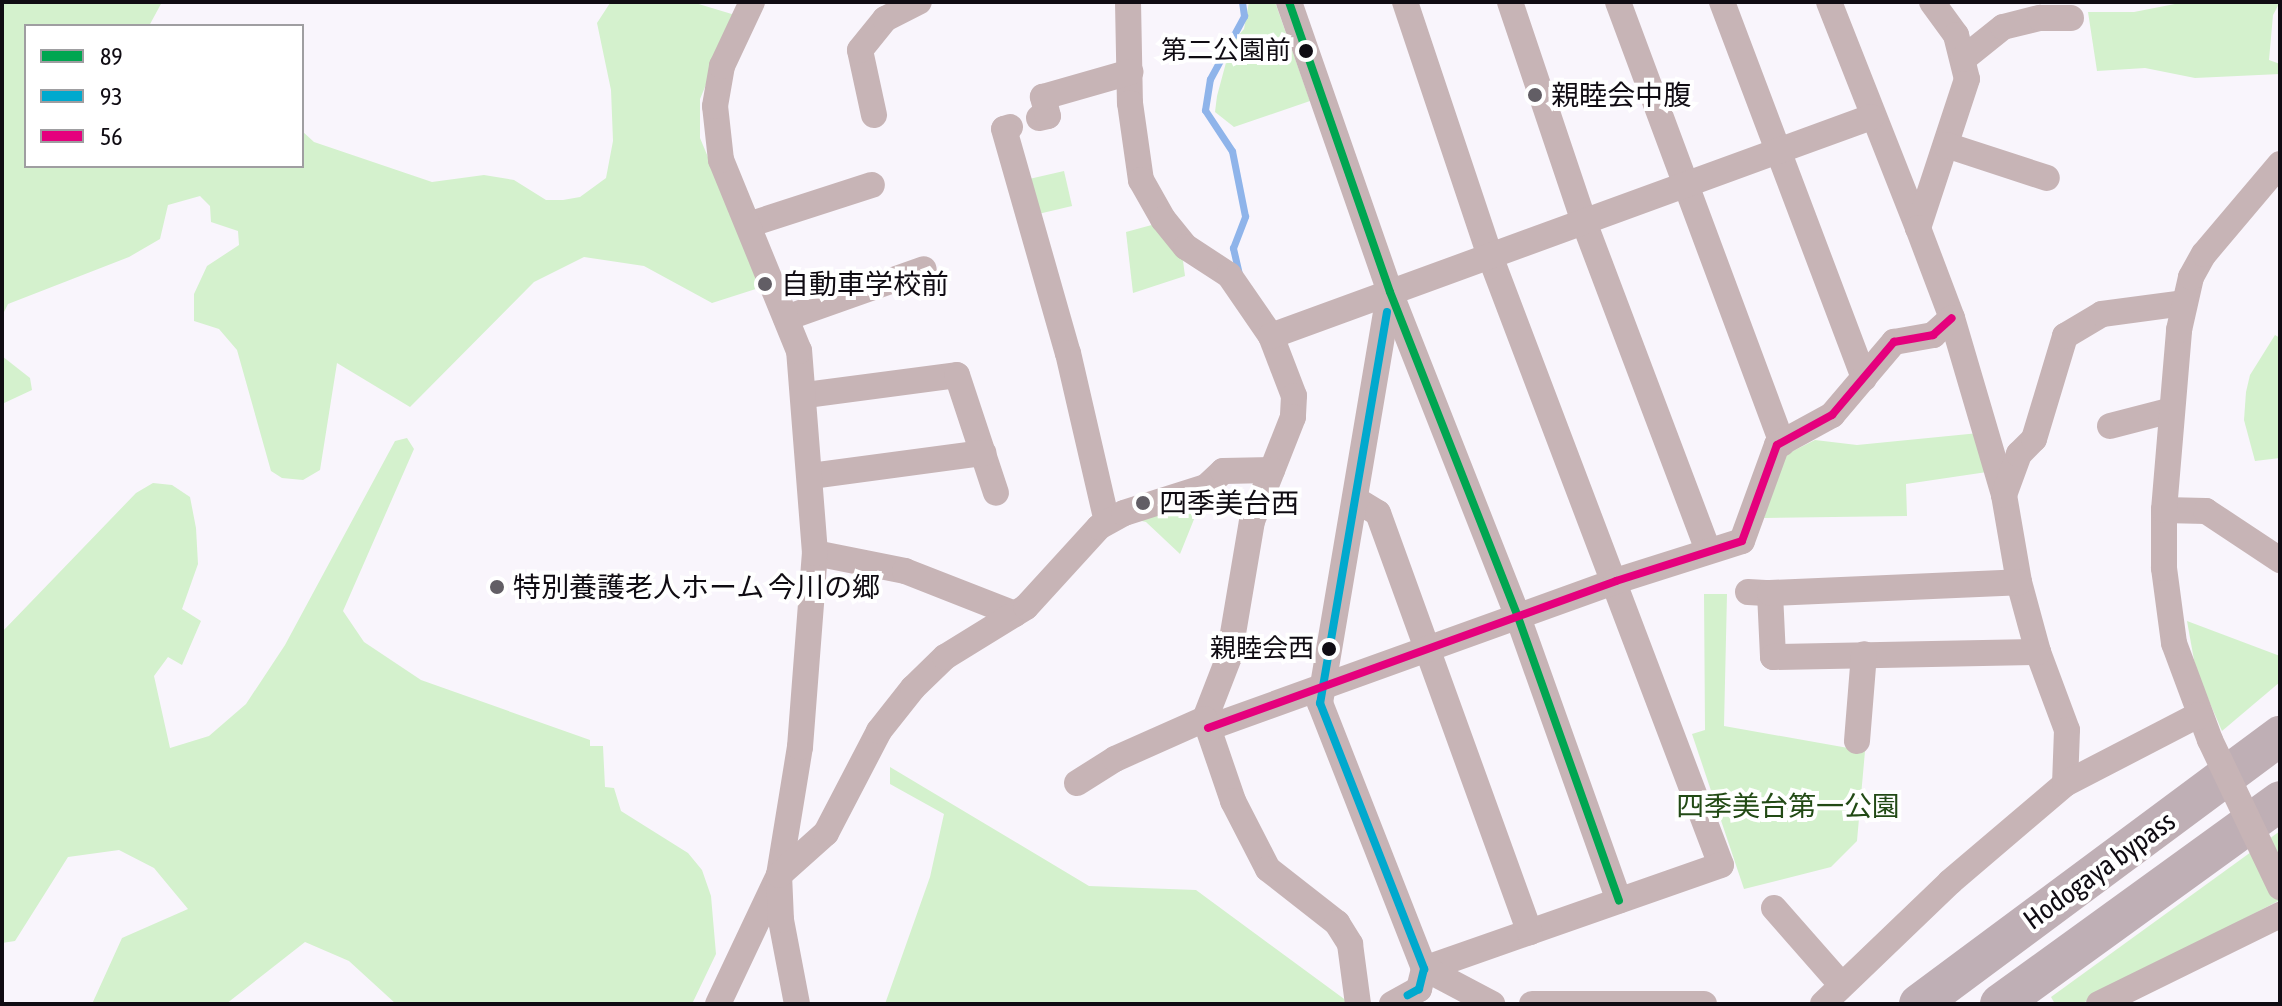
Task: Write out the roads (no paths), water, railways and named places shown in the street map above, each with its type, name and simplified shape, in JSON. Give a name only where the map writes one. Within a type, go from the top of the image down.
[{"type":"highway","name":"Hodogaya bypass","points":[[1919,1004],[2280,736]]},
{"type":"highway","name":"Hodogaya bypass","points":[[2000,1004],[2280,801]]},
{"type":"street","points":[[752,2],[722,66],[715,106],[721,160],[751,224],[786,318],[806,395],[805,447],[811,476],[815,553],[800,747],[779,875],[781,920],[797,1004]]},
{"type":"street","points":[[874,115],[860,50],[885,19],[919,2]]},
{"type":"street","points":[[1128,2],[1130,72],[1141,180],[1163,219],[1186,247],[1229,275],[1271,336],[1294,396],[1293,417],[1252,521],[1229,657],[1207,723],[1233,801],[1268,869],[1337,923],[1350,944],[1358,1004]]},
{"type":"street","points":[[1289,2],[1390,292],[1518,617],[1619,901]]},
{"type":"street","points":[[1405,2],[1490,256],[1616,581],[1721,865],[1425,969]]},
{"type":"street","points":[[1510,2],[1584,222],[1724,549]]},
{"type":"street","points":[[1618,2],[1682,185],[1782,443]]},
{"type":"street","points":[[1722,2],[1774,151],[1864,378]]},
{"type":"street","points":[[1829,2],[1871,117],[1952,318],[2004,495],[2019,582],[2038,652],[2067,730],[2065,784]]},
{"type":"street","points":[[1918,228],[1967,79],[1956,35],[1932,2]]},
{"type":"street","points":[[1963,59],[2003,27],[2040,18],[2071,18]]},
{"type":"street","points":[[1039,118],[1048,116],[1043,97],[1130,72]]},
{"type":"street","points":[[1271,336],[1871,117]]},
{"type":"street","points":[[1010,127],[1004,129],[1068,353],[1107,522]]},
{"type":"street","points":[[1946,145],[2047,178]]},
{"type":"street","points":[[2280,164],[2204,254],[2183,303],[2164,510],[2174,643],[2198,715],[2280,887]]},
{"type":"street","points":[[751,224],[872,185]]},
{"type":"street","points":[[786,318],[924,269]]},
{"type":"street","points":[[1390,292],[1358,501],[1320,703],[1425,969],[1419,989],[1392,1004]]},
{"type":"street","points":[[2004,495],[2019,454],[2034,439],[2065,336],[2102,314],[2183,303]]},
{"type":"street","points":[[1077,783],[1115,759],[1207,723],[1321,686],[1616,581],[1742,541],[1782,443],[1832,415],[1894,342],[1933,335],[1952,318]]},
{"type":"street","points":[[806,395],[957,375],[996,493]]},
{"type":"street","points":[[2110,426],[2172,410]]},
{"type":"street","points":[[811,476],[983,453]]},
{"type":"street","points":[[718,1004],[779,875],[826,833],[879,731],[913,688],[945,657],[1015,614],[1107,522],[1206,487],[1223,471],[1272,470]]},
{"type":"street","points":[[1358,501],[1378,513],[1530,932]]},
{"type":"street","points":[[2164,510],[2206,511],[2280,560]]},
{"type":"street","points":[[815,553],[905,571],[1015,614]]},
{"type":"street","points":[[2019,582],[1759,593],[1773,657],[2038,652]]},
{"type":"street","points":[[1857,741],[1864,654]]},
{"type":"street","points":[[1823,1004],[1840,983],[2065,784],[2198,715]]},
{"type":"street","points":[[1774,908],[1840,983]]},
{"type":"street","points":[[2099,1004],[2169,965],[2280,915]]},
{"type":"street","points":[[1425,969],[1492,1004]]},
{"type":"street","points":[[1532,1004],[1704,1004]]},
{"type":"waterway","points":[[1239,274],[1233,248],[1245,216],[1232,151],[1205,110],[1210,79],[1244,16],[1242,2]]},
{"type":"place","name":"第二公園前","points":[[1306,51]]},
{"type":"place","name":"親睦会中腹","points":[[1535,95]]},
{"type":"place","name":"自動車学校前","points":[[765,284]]},
{"type":"place","name":"四季美台西","points":[[1143,503]]},
{"type":"place","name":"特別養護老人ホーム 今川の郷","points":[[497,587]]},
{"type":"place","name":"親睦会西","points":[[1329,649]]},
{"type":"park label","name":"四季美台第一公園","points":[[1788,806]]}]
